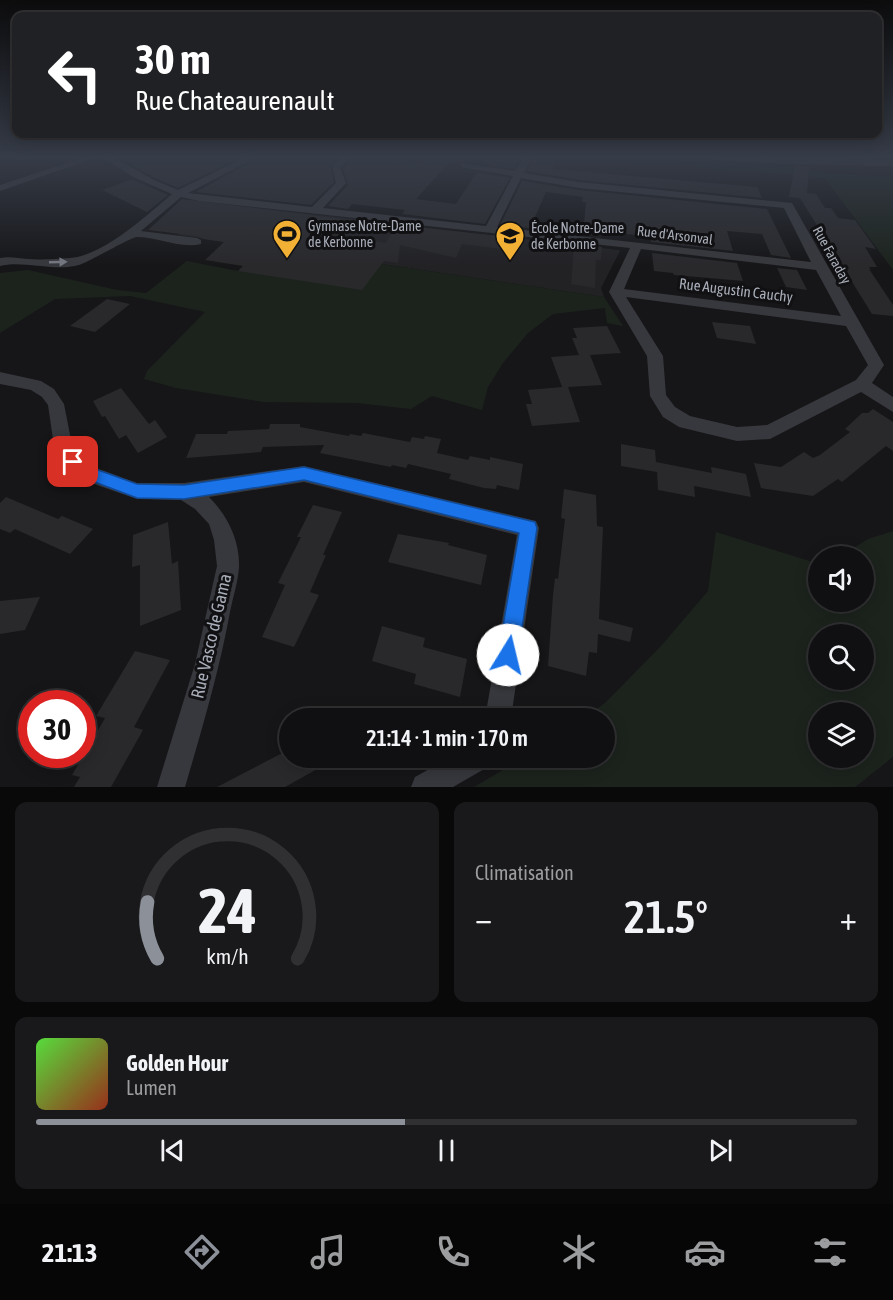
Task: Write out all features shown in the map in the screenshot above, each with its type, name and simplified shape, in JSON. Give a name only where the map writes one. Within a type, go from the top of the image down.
[{"type":"street","name":"Rue d'Arsonval","points":[[173,193],[820,267]]},
{"type":"street","points":[[0,262],[7,260],[30,263],[75,262],[106,249],[182,193]]},
{"type":"street","points":[[315,210],[332,193]]},
{"type":"street","points":[[490,229],[508,193]]},
{"type":"street","name":"Rue Faraday","points":[[660,193],[788,205],[820,267],[876,365],[862,384]]},
{"type":"street","points":[[132,232],[196,242]]},
{"type":"street","points":[[637,245],[616,292],[655,356],[658,396],[669,412],[685,422],[737,434],[770,432],[862,384],[893,406]]},
{"type":"street","name":"Rue Augustin Cauchy","points":[[616,292],[853,322]]},
{"type":"street","points":[[0,378],[35,385],[48,393],[56,404],[64,453],[81,471],[137,491],[184,492],[304,474],[528,528],[500,708]]},
{"type":"street","name":"Rue Vasco de Gama","points":[[171,787],[208,664],[228,566],[225,540],[217,519],[202,503],[184,492]]},
{"type":"street","points":[[425,787],[458,768]]},
{"type":"shaded area","points":[[836,193],[893,193],[893,270]]},
{"type":"shaded area","points":[[189,200],[620,251],[601,288],[604,297],[381,264],[238,271],[261,247],[178,235],[182,231],[151,227],[182,202]]},
{"type":"shaded area","points":[[187,261],[238,271],[381,264],[604,297],[623,326],[607,323],[605,308],[553,314],[528,333],[503,363],[488,387],[482,410],[432,396],[411,409],[357,403],[264,402],[176,388],[144,379],[147,371],[205,312],[130,296],[55,299],[0,333],[0,273],[28,270],[117,290],[146,293]]},
{"type":"shaded area","points":[[893,531],[893,757],[855,787],[474,787],[506,768],[615,768],[615,708],[598,708],[662,645],[708,591],[716,532],[808,561],[808,612],[874,612],[874,546],[857,546],[868,539]]},
{"type":"building","points":[[108,193],[163,193],[168,195],[147,212]]},
{"type":"building","points":[[202,193],[323,193],[311,205]]},
{"type":"building","points":[[341,193],[422,193],[416,199],[456,204],[463,193],[502,193],[485,224],[402,214],[405,210],[352,204],[348,209],[328,206]]},
{"type":"building","points":[[516,193],[546,193],[530,228],[500,225]]},
{"type":"building","points":[[551,193],[606,193],[767,209],[791,258],[771,255],[762,234],[727,231],[733,251],[651,242],[651,237],[603,231],[602,236],[583,234],[586,202],[582,202],[583,197]]},
{"type":"building","points":[[708,193],[760,193],[762,198]]},
{"type":"building","points":[[790,193],[816,194],[825,208],[831,208],[838,218],[855,220],[876,249],[865,247],[877,267],[869,267],[871,270],[869,269],[893,305],[893,316],[872,314],[800,198],[789,197]]},
{"type":"building","points":[[182,199],[341,219],[328,235],[386,243],[396,225],[525,239],[519,251],[462,244],[456,258],[400,245],[398,263],[384,261],[362,290],[238,271],[243,266],[205,260],[224,242],[148,230]]},
{"type":"building","points":[[582,245],[602,247],[601,260],[596,260],[595,288],[571,284],[574,246],[582,247]]},
{"type":"building","points":[[652,253],[737,263],[743,281],[654,271]]},
{"type":"building","points":[[777,268],[797,270],[807,290],[786,287]]},
{"type":"building","points":[[107,299],[130,304],[95,332],[70,326]]},
{"type":"building","points":[[712,322],[750,326],[756,344],[717,338]]},
{"type":"building","points":[[607,326],[621,353],[590,355],[602,385],[568,387],[580,422],[532,426],[526,404],[532,404],[528,390],[562,387],[551,357],[579,355],[572,338],[577,338],[573,328]]},
{"type":"building","points":[[121,388],[149,424],[155,420],[167,437],[138,453],[126,435],[119,439],[93,401]]},
{"type":"building","points":[[873,409],[893,422],[893,451],[886,446],[842,482],[838,479],[813,496],[761,488],[754,463],[781,467],[804,452],[813,458],[820,455],[850,432],[845,429],[862,413],[868,413]]},
{"type":"building","points":[[270,424],[300,424],[300,427],[349,436],[350,434],[361,436],[363,433],[410,442],[412,437],[424,439],[425,436],[441,439],[437,453],[468,460],[470,456],[490,460],[490,457],[523,464],[519,490],[497,485],[496,489],[484,488],[449,479],[451,474],[408,464],[406,468],[392,465],[391,467],[320,453],[324,445],[263,447],[261,452],[186,458],[196,434],[227,434],[228,431],[269,429]]},
{"type":"building","points":[[621,444],[655,450],[656,462],[712,473],[711,467],[746,474],[751,497],[694,486],[695,497],[658,490],[657,472],[621,466]]},
{"type":"building","points":[[564,489],[596,495],[597,526],[603,527],[599,619],[633,628],[630,642],[598,634],[597,653],[589,652],[586,676],[548,666],[553,595],[555,578],[558,579],[565,519],[561,518]]},
{"type":"building","points":[[6,497],[58,519],[62,516],[93,529],[70,554],[15,529],[10,533],[0,529],[0,503]]},
{"type":"building","points":[[313,505],[342,512],[310,592],[319,595],[294,647],[262,637],[285,585],[278,583],[301,537],[297,537]]},
{"type":"building","points":[[168,522],[172,564],[178,561],[181,610],[140,626],[140,565],[132,567],[133,535]]},
{"type":"building","points":[[398,534],[449,543],[448,545],[487,555],[481,585],[388,562]]},
{"type":"building","points":[[40,597],[25,630],[0,634],[0,601]]},
{"type":"building","points":[[382,626],[425,638],[423,647],[467,659],[460,697],[414,684],[416,674],[372,661]]},
{"type":"building","points":[[135,651],[170,660],[134,727],[143,730],[111,787],[74,787],[80,777],[72,775],[76,768],[96,768],[96,734],[105,718],[96,716]]},
{"type":"building","points":[[279,755],[279,768],[319,768],[285,787],[217,787]]},
{"type":"place","name":"Gymnase Notre-Dame de Kerbonne","points":[[287,260]]},
{"type":"place","name":"École Notre-Dame de Kerbonne","points":[[510,262]]},
{"type":"route","points":[[73,462],[81,471],[137,491],[184,492],[304,474],[528,528],[508,655]]}]
